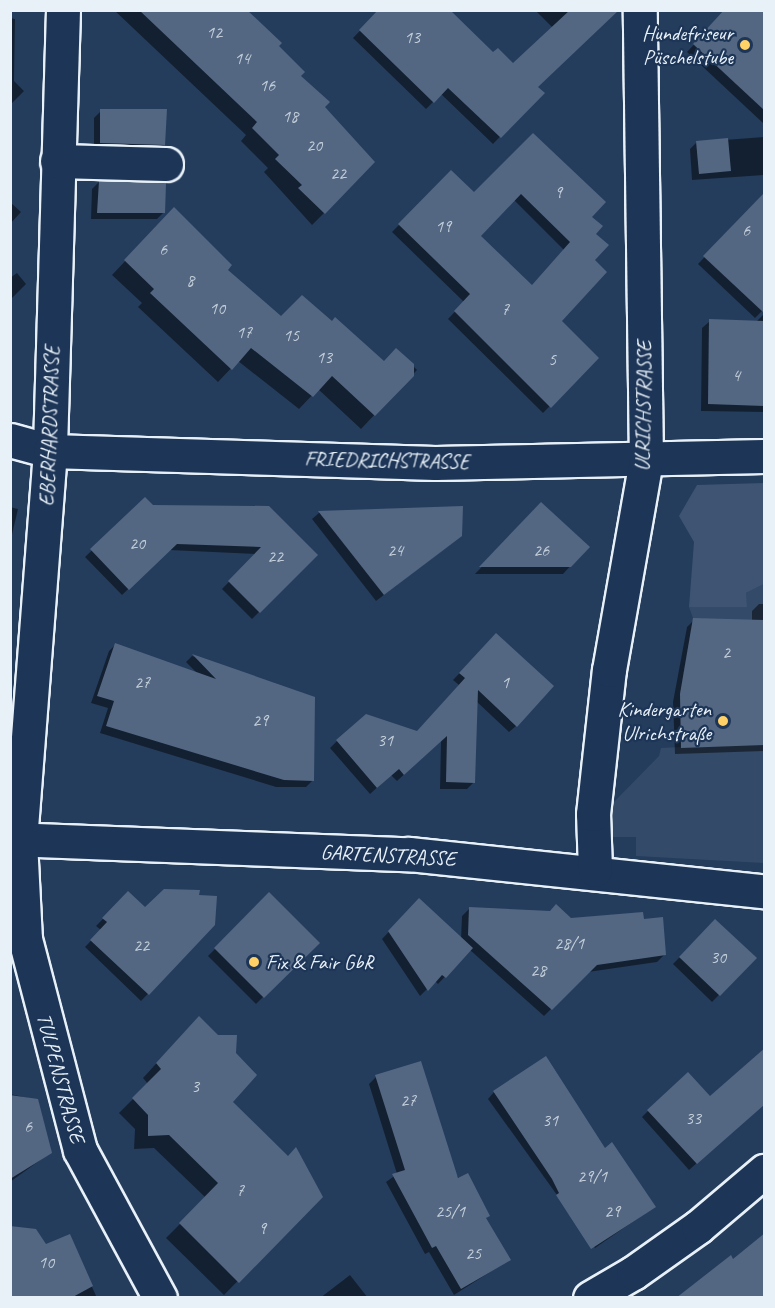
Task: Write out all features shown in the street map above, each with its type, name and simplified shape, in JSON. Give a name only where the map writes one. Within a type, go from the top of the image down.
[{"type":"street","name":"EBERHARDSTRASSE","points":[[15,840],[50,451],[63,10]]},
{"type":"street","name":"ULRICHSTRASSE","points":[[595,870],[593,814],[609,670],[646,460],[640,10]]},
{"type":"street","points":[[57,161],[166,164]]},
{"type":"street","name":"FRIEDRICHSTRASSE","points":[[10,440],[50,451],[435,463],[765,456]]},
{"type":"street","name":"GARTENSTRASSE","points":[[15,840],[409,854],[595,870],[765,891]]},
{"type":"street","name":"TULPENSTRASSE","points":[[15,840],[25,939],[80,1150],[160,1298]]},
{"type":"street","points":[[590,1298],[633,1273],[698,1227],[765,1171]]},
{"type":"shaded area","points":[[764,483],[764,584],[746,593],[747,607],[689,607],[694,542],[679,516],[697,485]]},
{"type":"shaded area","name":"Kindergarten Ulrichstraße","points":[[764,584],[764,863],[636,856],[636,837],[611,837],[612,804],[659,756],[661,748],[681,747],[680,694],[693,618],[689,607],[746,607],[746,593]]},
{"type":"building","points":[[139,10],[247,10],[282,43],[279,46],[305,72],[301,76],[330,102],[325,107],[375,162],[325,214],[298,188],[302,185],[275,159],[279,155],[252,128],[257,122]]},
{"type":"building","points":[[378,10],[450,10],[493,52],[498,48],[513,63],[570,10],[619,10],[538,87],[545,93],[501,138],[448,88],[434,103],[359,30]]},
{"type":"building","points":[[724,10],[765,10],[765,111],[693,44]]},
{"type":"building","points":[[100,109],[167,109],[165,145],[100,143]]},
{"type":"building","points":[[533,133],[606,202],[592,217],[603,226],[596,234],[609,245],[595,260],[607,272],[562,321],[599,358],[551,408],[454,311],[470,294],[398,224],[451,170],[474,192]],"holes":[[[521,194],[570,242],[532,285],[481,236]]]},
{"type":"building","points":[[728,138],[731,171],[699,174],[696,141]]},
{"type":"building","points":[[99,181],[166,183],[165,213],[97,213]]},
{"type":"building","points":[[765,192],[765,314],[703,256]]},
{"type":"building","points":[[174,207],[232,265],[228,270],[281,316],[302,295],[332,321],[335,317],[384,361],[396,348],[414,364],[414,376],[375,416],[332,376],[313,397],[251,348],[232,370],[150,293],[154,289],[124,260]]},
{"type":"building","points":[[709,319],[765,321],[765,406],[708,404]]},
{"type":"building","points":[[145,497],[153,505],[269,506],[318,555],[260,613],[228,581],[261,547],[177,544],[129,590],[90,549]]},
{"type":"building","points":[[541,502],[590,547],[571,567],[479,567]]},
{"type":"building","points":[[463,506],[462,536],[384,595],[318,511]]},
{"type":"building","points":[[693,618],[765,620],[765,745],[681,748],[680,694]]},
{"type":"building","points":[[496,633],[554,686],[517,727],[478,690],[475,783],[446,782],[447,736],[404,775],[399,769],[377,788],[336,740],[366,714],[417,731],[465,678],[459,673]]},
{"type":"building","points":[[115,643],[216,679],[192,654],[315,697],[314,781],[284,780],[106,726],[114,701],[97,696]]},
{"type":"building","points":[[164,889],[200,890],[199,895],[217,896],[215,925],[149,995],[90,940],[107,922],[102,918],[128,891],[145,907]]},
{"type":"building","points":[[269,892],[320,943],[264,998],[214,948]]},
{"type":"building","points":[[419,898],[473,948],[446,978],[442,975],[428,991],[388,931]]},
{"type":"building","points":[[556,904],[571,918],[643,912],[644,919],[663,917],[666,955],[597,965],[552,1010],[468,935],[469,907],[550,911]]},
{"type":"building","points":[[715,919],[757,958],[720,996],[679,957]]},
{"type":"building","points":[[199,1016],[218,1035],[237,1035],[236,1053],[257,1075],[233,1102],[288,1156],[296,1147],[323,1197],[239,1283],[179,1223],[218,1183],[169,1135],[148,1136],[148,1115],[132,1098],[161,1069],[156,1063]]},
{"type":"building","points":[[765,1048],[765,1104],[697,1164],[647,1110],[688,1072],[710,1096]]},
{"type":"building","points":[[546,1056],[605,1148],[612,1142],[656,1207],[591,1249],[556,1195],[559,1193],[552,1179],[493,1091]]},
{"type":"building","points":[[421,1061],[458,1178],[468,1173],[490,1216],[486,1218],[511,1260],[461,1289],[436,1246],[432,1248],[392,1174],[405,1170],[375,1075]]},
{"type":"building","points":[[10,1095],[38,1099],[52,1153],[10,1179]]},
{"type":"building","points":[[10,1226],[36,1229],[46,1244],[70,1234],[93,1286],[71,1298],[10,1298]]},
{"type":"building","points":[[765,1233],[765,1298],[676,1298],[731,1255],[733,1259]]},
{"type":"place","name":"Hundefriseur Püschelstube","points":[[745,45]]},
{"type":"place","name":"Kindergarten Ulrichstraße","points":[[723,721]]},
{"type":"place","name":"Fix & Fair GbR","points":[[254,962]]}]
